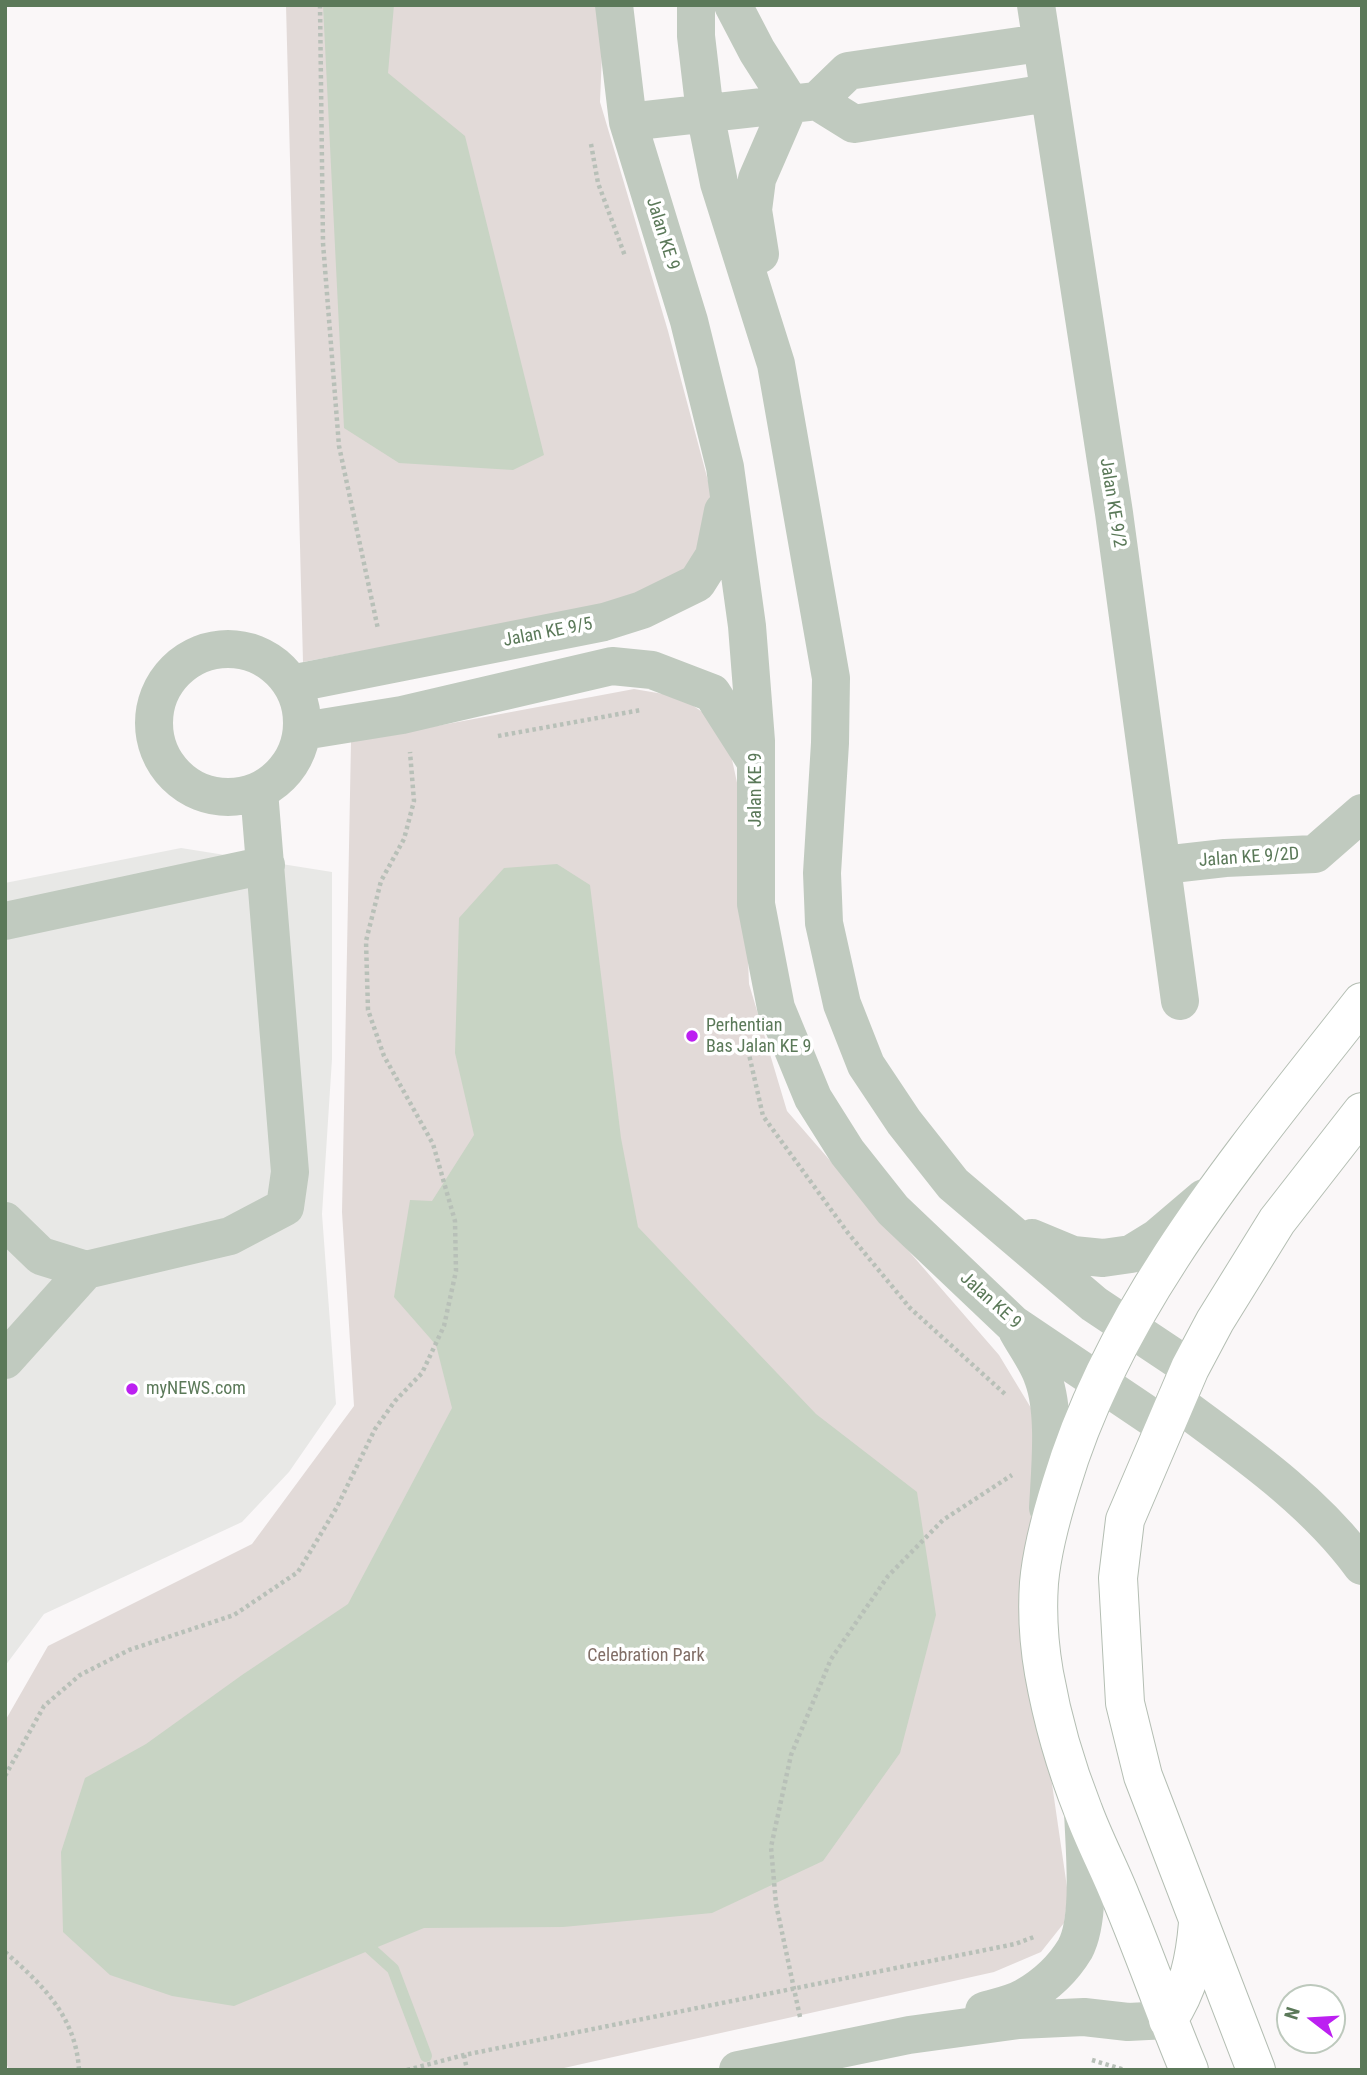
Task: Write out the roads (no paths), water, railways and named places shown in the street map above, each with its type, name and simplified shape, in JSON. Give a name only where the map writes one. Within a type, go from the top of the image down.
[{"type":"main road","points":[[1189,2070],[1122,1899],[1083,1810],[1059,1732],[1044,1674],[1040,1635],[1039,1584],[1047,1531],[1073,1442],[1099,1382],[1130,1326],[1217,1187],[1362,1002]]},
{"type":"main road","points":[[1256,2070],[1143,1776],[1125,1703],[1118,1578],[1125,1520],[1176,1398],[1215,1321],[1277,1220],[1362,1112]]},
{"type":"main road","points":[[1168,2020],[1178,2005],[1195,1959],[1198,1920]]},
{"type":"street","name":"Jalan KE 9","points":[[614,5],[628,122],[689,321],[728,486],[747,626],[757,763],[756,904],[776,1008],[813,1098],[847,1152],[893,1210],[1013,1324],[1099,1382],[1176,1398]]},
{"type":"street","points":[[696,5],[696,36],[705,113],[719,183],[776,364]]},
{"type":"street","points":[[733,5],[757,51],[803,102],[854,124],[1048,93]]},
{"type":"street","name":"Jalan KE 9/2","points":[[1036,5],[1114,513],[1180,1001]]},
{"type":"street","points":[[1040,43],[848,71],[803,102],[757,179],[753,210],[776,364],[831,678],[822,873],[824,923],[842,1004],[866,1065],[904,1122],[953,1184],[1094,1304],[1130,1326],[1176,1398],[1259,1463],[1342,1539],[1362,1566]]},
{"type":"street","points":[[628,122],[803,102]]},
{"type":"street","name":"Jalan KE 9/5","points":[[291,684],[604,622],[642,610],[697,583],[714,556],[728,486]]},
{"type":"street","points":[[229,649],[253,652],[273,664],[291,684],[300,706],[303,732],[295,756],[280,776],[259,791],[235,798],[210,796],[187,786],[169,770],[157,749],[153,725],[156,701],[167,680],[184,663],[205,652],[229,649]]},
{"type":"street","points":[[303,732],[402,715],[612,666],[652,670],[712,693],[757,763]]},
{"type":"street","points":[[5,1221],[40,1256],[86,1270],[230,1236],[285,1207],[290,1172],[259,791]]},
{"type":"street","name":"Jalan KE 9/2D","points":[[1163,864],[1315,854],[1362,813]]},
{"type":"street","points":[[5,921],[266,865]]},
{"type":"street","points":[[998,1224],[1073,1255],[1103,1258],[1131,1254],[1157,1238],[1217,1187]]},
{"type":"street","points":[[5,1360],[86,1270]]},
{"type":"street","points":[[1013,1324],[1043,1378],[1048,1403],[1051,1450],[1047,1531]]},
{"type":"street","points":[[909,2035],[1023,1999],[1052,1978],[1076,1948],[1085,1902],[1083,1810]]},
{"type":"street","points":[[738,2070],[909,2035],[1054,2017],[1128,2022],[1168,2020]]},
{"type":"waterway","points":[[361,1940],[393,1969],[426,2056]]},
{"type":"place","name":"Perhentian Bas Jalan KE 9","points":[[692,1036]]},
{"type":"place","name":"myNEWS.com","points":[[132,1389]]},
{"type":"park label","name":"Celebration Park","points":[[646,1656]]}]
